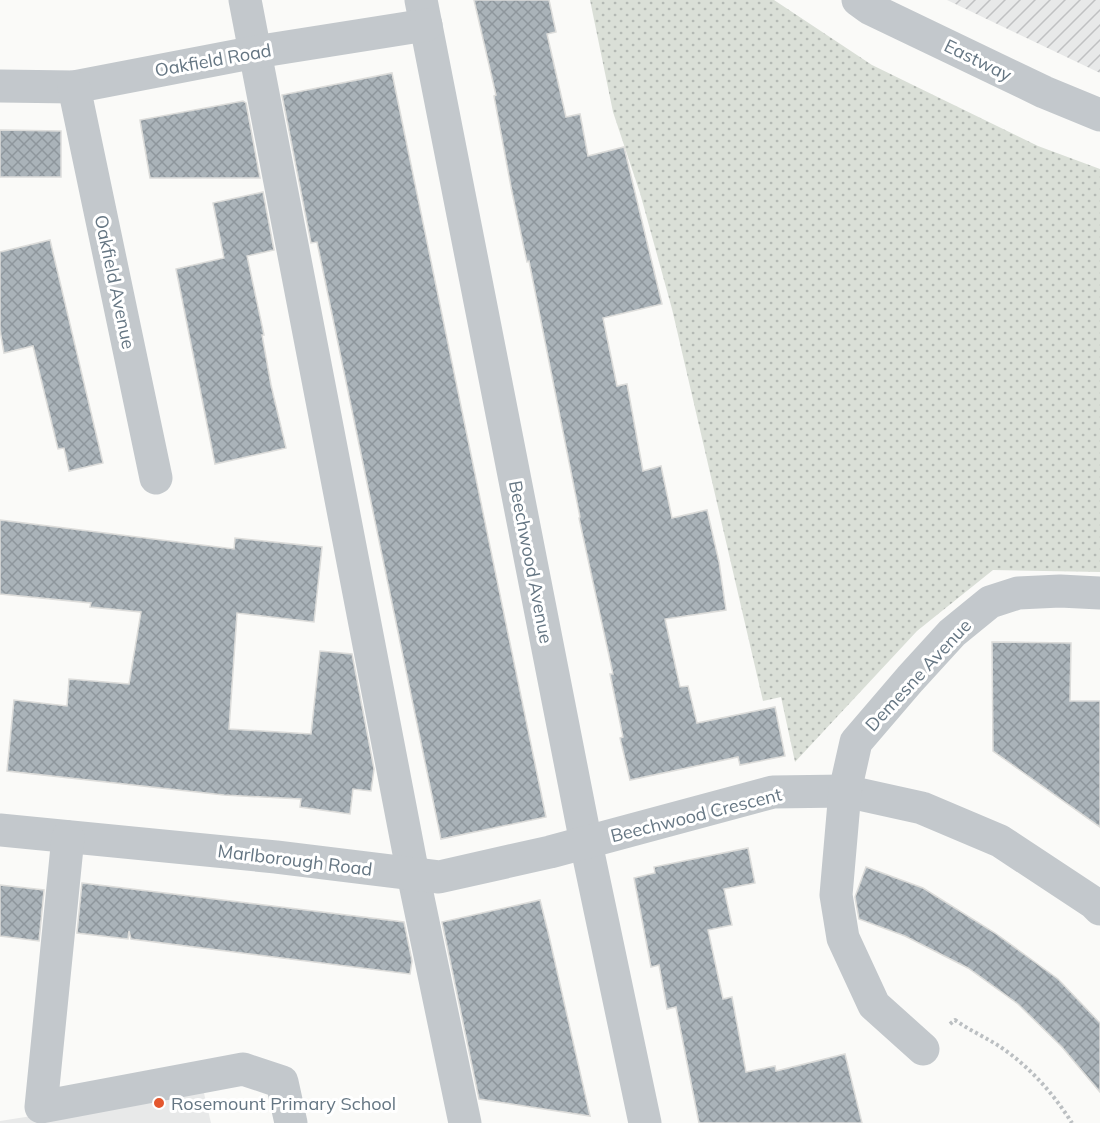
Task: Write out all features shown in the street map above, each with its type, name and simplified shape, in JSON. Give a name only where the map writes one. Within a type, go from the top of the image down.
[{"type":"street","points":[[245,0],[413,874],[465,1123]]},
{"type":"street","name":"Eastway","points":[[858,0],[868,8],[1100,115]]},
{"type":"street","name":"Oakfield Road","points":[[0,86],[74,87],[256,52],[424,13]]},
{"type":"street","name":"Beechwood Avenue","points":[[424,13],[586,843],[645,1123]]},
{"type":"street","name":"Oakfield Avenue","points":[[74,87],[156,478]]},
{"type":"street","name":"Demesne Avenue","points":[[923,1049],[874,1005],[843,938],[836,894],[845,791],[856,742],[952,633],[990,602],[1018,593],[1060,591],[1100,593]]},
{"type":"street","name":"Beechwood Crescent","points":[[586,843],[773,792],[845,791],[922,808],[1000,841],[1100,909]]},
{"type":"street","name":"Marlborough Road","points":[[0,830],[276,857],[439,877],[586,843]]},
{"type":"street","points":[[68,837],[41,1107],[243,1069],[282,1082],[291,1123]]},
{"type":"path","points":[[923,1049],[955,1020],[1023,1064],[1044,1086],[1072,1123]]},
{"type":"shaded area","points":[[590,0],[774,0],[872,65],[1038,146],[1100,169],[1100,572],[993,570],[917,631],[795,762],[781,697],[763,701],[672,309],[640,193],[613,112]]},
{"type":"shaded area","points":[[947,0],[1100,0],[1100,73]]},
{"type":"shaded area","name":"Rosemount Primary School","points":[[203,1089],[211,1123],[0,1123],[0,1121]]},
{"type":"building","points":[[474,0],[549,0],[556,32],[547,34],[566,117],[580,114],[588,156],[624,147],[662,304],[603,318],[617,386],[627,384],[643,471],[661,466],[672,518],[707,510],[719,562],[726,610],[665,619],[680,687],[688,686],[697,723],[775,707],[785,756],[740,765],[738,757],[630,780],[620,738],[623,737],[610,674],[613,674],[579,518],[529,261],[527,262],[512,192],[494,96],[496,95]]},
{"type":"building","points":[[392,73],[546,817],[441,839],[317,242],[311,243],[282,95]]},
{"type":"building","points":[[243,101],[246,103],[260,178],[150,178],[140,120]]},
{"type":"building","points":[[0,130],[61,131],[61,177],[0,177]]},
{"type":"building","points":[[263,192],[274,250],[247,256],[264,335],[262,335],[271,385],[286,448],[215,464],[176,269],[224,258],[213,203]]},
{"type":"building","points":[[50,240],[103,463],[69,471],[64,448],[58,449],[33,346],[4,353],[0,330],[0,252]]},
{"type":"building","points":[[0,520],[234,549],[235,538],[322,547],[314,622],[237,613],[229,729],[311,734],[320,651],[352,654],[374,769],[371,791],[353,789],[350,814],[300,807],[301,799],[224,795],[7,771],[14,700],[67,706],[69,679],[129,684],[141,612],[90,607],[91,603],[0,594]]},
{"type":"building","points":[[992,642],[1071,643],[1070,701],[1100,701],[1100,827],[993,751]]},
{"type":"building","points":[[748,848],[755,883],[724,889],[732,925],[708,930],[723,999],[732,997],[746,1072],[775,1066],[776,1071],[845,1054],[862,1123],[699,1123],[676,1007],[667,1009],[659,965],[651,967],[634,878],[655,873],[654,867]]},
{"type":"building","points":[[866,867],[923,888],[995,933],[1058,979],[1100,1023],[1100,1092],[1062,1047],[1018,1004],[968,968],[905,936],[859,919],[855,897]]},
{"type":"building","points":[[82,883],[404,922],[412,961],[410,974],[131,939],[129,931],[128,939],[77,933]]},
{"type":"building","points":[[0,885],[44,890],[39,941],[0,936]]},
{"type":"building","points":[[540,900],[590,1116],[479,1099],[442,922]]},
{"type":"place","name":"Rosemount Primary School","points":[[159,1103]]}]
